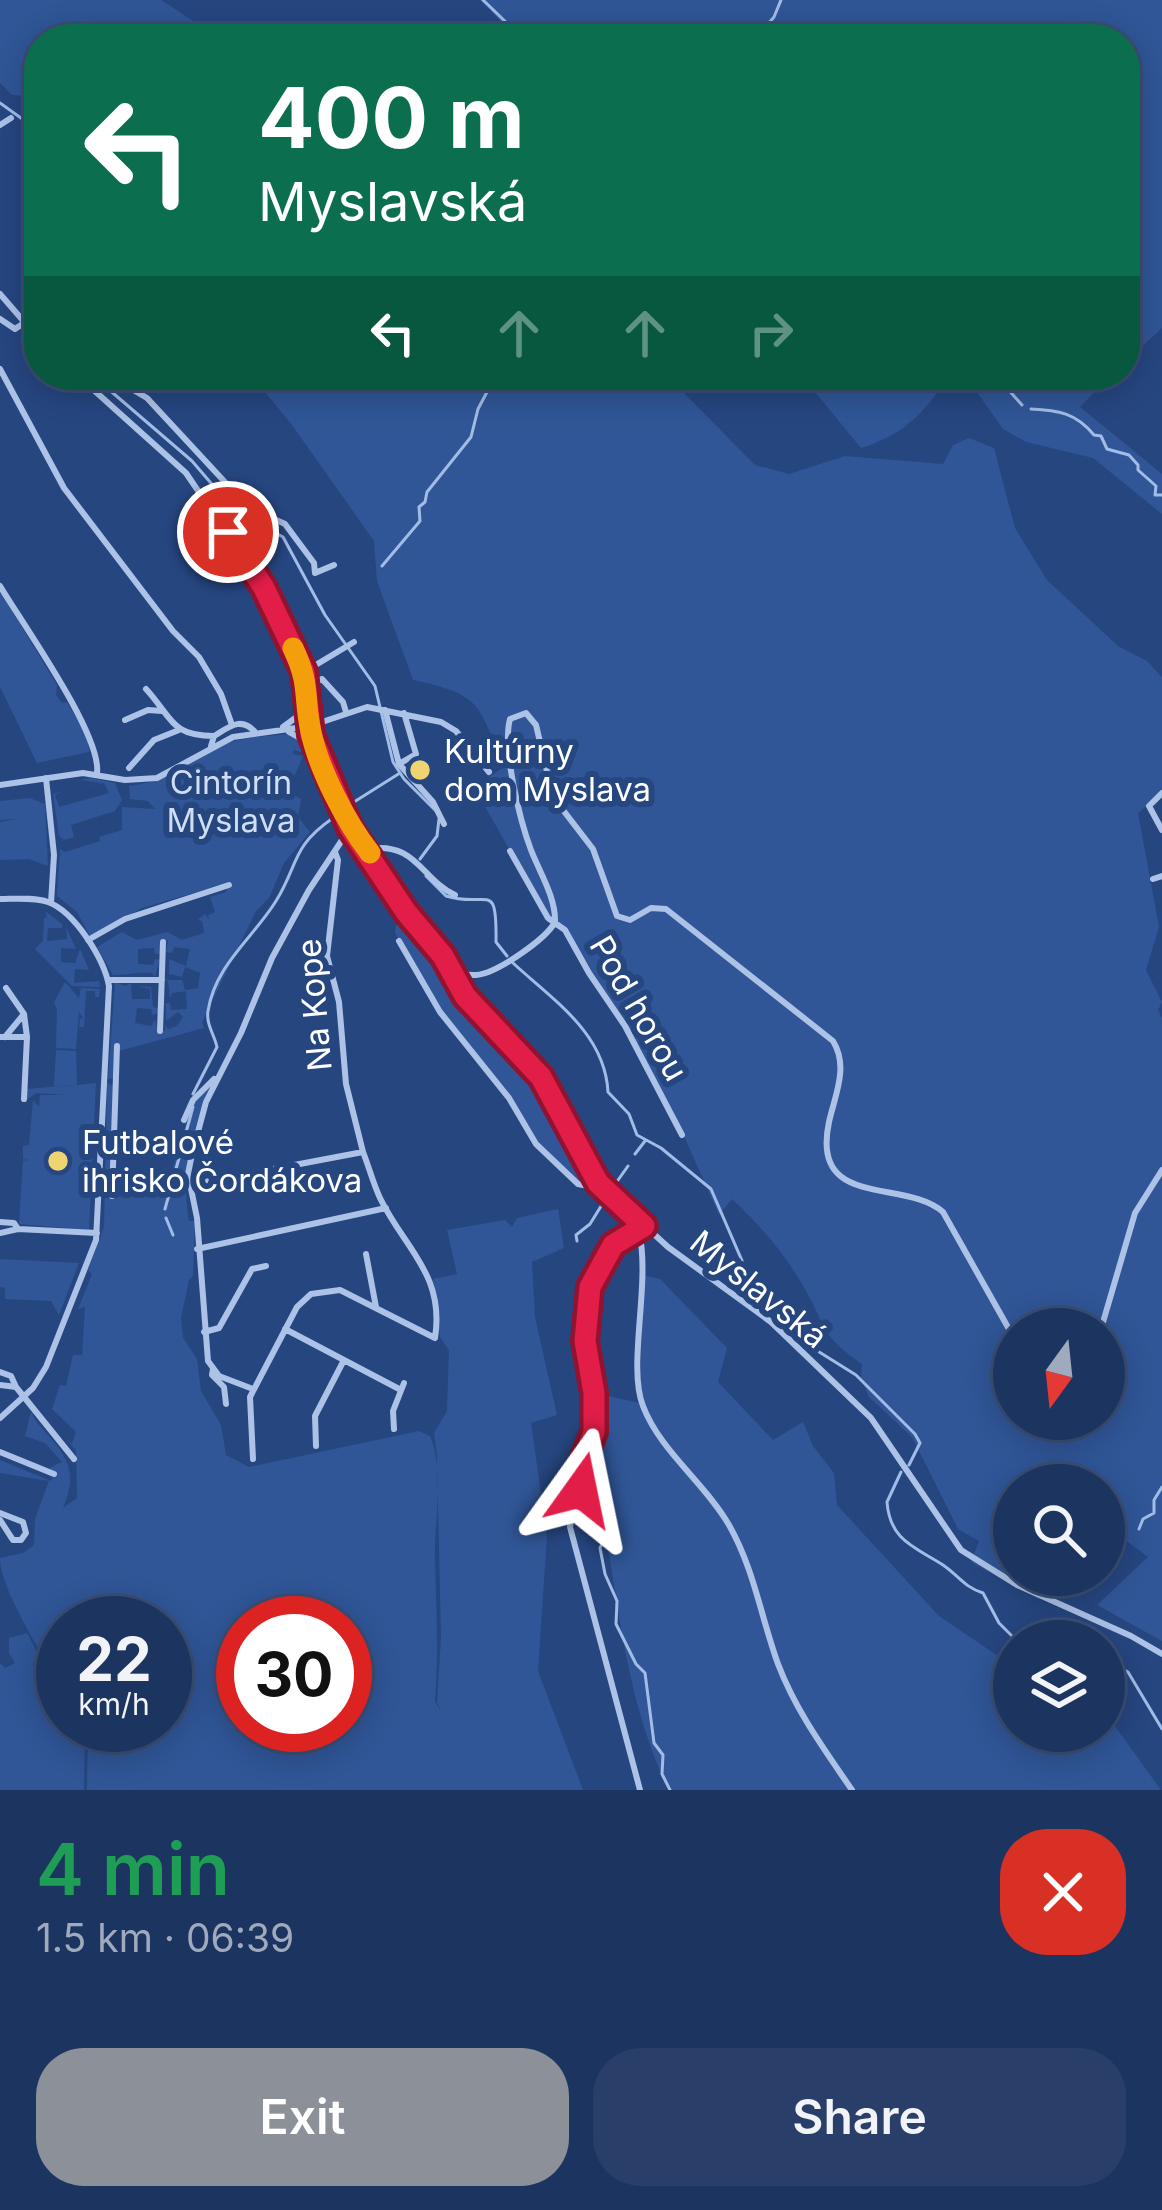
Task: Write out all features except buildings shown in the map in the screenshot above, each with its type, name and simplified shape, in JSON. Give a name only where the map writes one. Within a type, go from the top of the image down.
[{"type":"street","points":[[0,125],[11,118]]},
{"type":"street","points":[[0,294],[24,323],[15,329],[0,319]]},
{"type":"street","points":[[0,369],[64,488],[173,631],[199,657],[221,694],[232,725]]},
{"type":"street","name":"Myslavská","points":[[93,390],[179,466],[220,512],[264,588],[304,672],[310,726],[350,828],[447,963],[465,996],[541,1077],[598,1183],[641,1229],[771,1322],[871,1418],[962,1550],[1017,1585],[1162,1654]]},
{"type":"street","points":[[133,390],[147,398],[235,498],[285,524],[314,563],[315,573],[334,565]]},
{"type":"street","points":[[220,512],[235,498]]},
{"type":"street","points":[[0,586],[95,752],[97,773]]},
{"type":"street","points":[[304,672],[354,642]]},
{"type":"street","points":[[280,730],[301,713],[309,689],[322,679],[346,712]]},
{"type":"street","points":[[146,689],[179,730],[213,741],[310,726],[346,712],[381,709],[436,719],[456,731],[489,772]]},
{"type":"street","points":[[381,709],[399,764],[433,802],[444,824]]},
{"type":"street","points":[[125,720],[148,710],[162,711]]},
{"type":"street","points":[[399,764],[416,754],[404,713]]},
{"type":"street","points":[[465,996],[463,984],[471,976],[496,968],[548,933],[555,922],[553,903],[526,837],[508,731],[510,719],[518,713],[529,714],[554,797],[593,849],[617,916],[630,920],[655,907],[666,909],[832,1041],[842,1062],[826,1139],[830,1161],[856,1186],[930,1202],[944,1212],[997,1308]]},
{"type":"street","points":[[0,785],[83,772],[125,780],[157,778],[232,725],[245,724],[255,732]]},
{"type":"street","points":[[129,768],[154,740],[179,730]]},
{"type":"street","points":[[280,730],[303,736],[318,750]]},
{"type":"street","points":[[83,772],[95,752]]},
{"type":"street","points":[[48,796],[63,775]]},
{"type":"street","points":[[46,778],[55,855],[51,903]]},
{"type":"street","points":[[22,782],[48,796]]},
{"type":"street","points":[[1162,793],[1149,806],[1162,830]]},
{"type":"street","points":[[253,1389],[224,1378],[208,1361],[189,1166],[202,1116],[272,958],[350,828]]},
{"type":"street","points":[[368,849],[386,848],[422,863],[440,886],[455,895]]},
{"type":"street","name":"Pod horou","points":[[510,850],[544,911],[565,930],[625,1025],[682,1136]]},
{"type":"street","name":"Na Kope","points":[[335,852],[338,860],[327,956],[339,1002],[346,1084],[363,1152],[386,1208],[419,1256],[432,1288],[435,1338],[376,1307]]},
{"type":"street","points":[[86,940],[124,919],[229,886]]},
{"type":"street","points":[[0,899],[51,903],[86,940],[108,980],[97,1233],[50,1360],[23,1397],[0,1418]]},
{"type":"street","points":[[399,941],[440,1012],[509,1098],[536,1144],[578,1184],[598,1183]]},
{"type":"street","points":[[160,1031],[163,942]]},
{"type":"street","points":[[447,963],[471,976]]},
{"type":"street","points":[[108,980],[162,980]]},
{"type":"street","points":[[6,988],[24,1014],[24,1099]]},
{"type":"street","points":[[2,1036],[24,1014]]},
{"type":"street","points":[[2,1036],[27,1037]]},
{"type":"street","points":[[112,1196],[116,1046]]},
{"type":"street","points":[[184,1120],[193,1100],[220,1072]]},
{"type":"street","points":[[104,1081],[116,1082]]},
{"type":"street","points":[[189,1185],[363,1152]]},
{"type":"street","points":[[1107,1308],[1135,1213],[1162,1170]]},
{"type":"street","points":[[197,1249],[386,1208]]},
{"type":"street","points":[[0,1222],[14,1222],[18,1229]]},
{"type":"street","points":[[0,1233],[18,1229],[97,1233]]},
{"type":"street","points":[[640,1790],[570,1526],[583,1485],[584,1456],[594,1432],[594,1393],[585,1341],[590,1287],[613,1245],[641,1229],[641,1403],[662,1438],[729,1524],[798,1712],[853,1790]]},
{"type":"street","points":[[366,1254],[376,1307]]},
{"type":"street","points":[[204,1332],[220,1326],[252,1269],[266,1266]]},
{"type":"street","points":[[253,1459],[248,1410],[253,1389],[297,1307],[320,1290],[340,1289],[376,1307]]},
{"type":"street","points":[[285,1329],[403,1386],[393,1411],[394,1429]]},
{"type":"street","points":[[316,1446],[315,1416],[344,1360]]},
{"type":"street","points":[[213,1369],[212,1376],[224,1388],[226,1404]]},
{"type":"street","points":[[0,1372],[11,1376],[74,1459]]},
{"type":"street","points":[[0,1385],[16,1387]]},
{"type":"street","points":[[0,1452],[54,1474]]},
{"type":"street","points":[[0,1516],[23,1522],[27,1532],[21,1540],[13,1540],[0,1516]]},
{"type":"green space","points":[[0,0],[161,0],[198,24],[24,24],[24,96],[12,95],[0,83]]},
{"type":"green space","points":[[480,0],[1162,0],[1162,328],[1140,348],[1140,24],[503,24]]},
{"type":"green space","points":[[263,390],[678,390],[755,465],[789,474],[845,456],[943,464],[953,445],[969,438],[994,448],[1015,528],[1047,580],[1118,646],[1147,661],[1162,677],[1162,793],[1138,813],[1159,927],[1146,970],[1162,1002],[1158,1010],[1162,1018],[1162,1641],[1097,1605],[1107,1596],[1125,1596],[1125,1579],[1148,1557],[1125,1540],[1125,1464],[993,1464],[993,1574],[971,1562],[979,1541],[958,1529],[912,1437],[869,1397],[861,1378],[862,1364],[831,1338],[790,1264],[732,1199],[719,1215],[672,1109],[661,1098],[572,940],[548,918],[474,787],[504,767],[483,716],[454,691],[413,680],[377,581],[374,541]]},
{"type":"green space","points":[[813,390],[935,390],[904,427],[861,448]]},
{"type":"green space","points":[[976,390],[1096,390],[1080,407],[1162,474],[1162,514],[1093,458],[1026,442],[1003,429]]},
{"type":"green space","points":[[0,591],[57,685],[56,695],[67,702],[81,726],[89,752],[37,763],[0,687]]},
{"type":"green space","name":"Cintorín Myslava","points":[[287,734],[302,742],[301,752],[293,750],[303,756],[288,791],[301,799],[298,817],[310,832],[284,863],[269,898],[256,911],[202,1022],[204,1028],[119,1051],[114,1078],[108,1079],[115,982],[131,983],[132,999],[150,999],[150,989],[137,986],[151,987],[158,1013],[137,1008],[135,1023],[151,1026],[155,1020],[158,1032],[165,1025],[168,1029],[177,1026],[183,1017],[178,1012],[166,1021],[163,1004],[170,1003],[171,1010],[187,1009],[186,991],[172,993],[170,999],[165,980],[182,980],[185,990],[198,988],[200,973],[185,967],[182,977],[169,974],[169,959],[186,966],[190,949],[174,947],[172,953],[166,952],[168,940],[161,942],[160,954],[154,948],[138,949],[138,964],[153,965],[155,959],[160,960],[155,977],[152,973],[113,975],[97,947],[122,932],[137,940],[167,932],[182,940],[204,933],[198,920],[205,914],[209,920],[208,915],[215,912],[210,897],[226,892],[228,883],[142,908],[90,936],[77,912],[57,896],[60,849],[65,852],[122,830],[122,807],[155,809],[148,801],[130,799],[129,786],[170,774],[228,743]]},
{"type":"green space","points":[[80,780],[115,783],[122,800],[115,811],[71,825],[74,837],[64,840],[59,836],[53,794],[63,791],[55,795],[59,807],[109,793],[104,783],[73,790],[102,783]]},
{"type":"green space","points":[[30,798],[45,804],[48,866],[29,859],[0,860],[0,822],[18,819],[0,820],[0,801]]},
{"type":"green space","points":[[45,911],[62,924],[62,928],[48,928],[47,941],[67,939],[66,927],[76,949],[61,948],[61,962],[75,963],[80,949],[89,970],[75,969],[74,983],[99,981],[100,987],[72,986],[35,949],[43,941]]},
{"type":"green space","points":[[409,915],[459,987],[540,1077],[598,1183],[583,1186],[536,1144],[519,1113],[446,1020],[395,933],[396,925]]},
{"type":"green space","points":[[65,982],[79,998],[81,988],[100,989],[99,997],[95,991],[86,991],[84,1027],[79,1027],[83,1018],[79,1012],[76,1049],[56,1048],[54,1002]]},
{"type":"green space","points":[[56,1050],[76,1051],[77,1085],[96,1083],[89,1230],[19,1224],[23,1161],[28,1160],[23,1159],[23,1146],[29,1145],[33,1100],[39,1107],[40,1095],[64,1095],[36,1093],[27,1100],[27,1089],[54,1087]]},
{"type":"green space","points":[[218,1075],[195,1128],[188,1164],[189,1221],[195,1221],[193,1276],[181,1318],[183,1338],[197,1359],[201,1391],[221,1425],[226,1455],[249,1467],[419,1431],[430,1436],[437,1470],[434,1433],[447,1411],[449,1350],[440,1337],[433,1279],[457,1274],[447,1230],[505,1220],[512,1227],[517,1218],[558,1209],[564,1248],[532,1262],[535,1317],[557,1415],[531,1423],[547,1536],[538,1671],[583,1790],[87,1790],[88,1752],[192,1752],[192,1596],[36,1596],[36,1644],[12,1600],[0,1558],[34,1545],[35,1519],[49,1481],[0,1473],[0,1460],[51,1481],[55,1472],[49,1468],[62,1462],[45,1443],[25,1436],[29,1407],[66,1460],[70,1481],[63,1508],[77,1498],[76,1450],[65,1438],[72,1444],[76,1432],[52,1409],[60,1385],[66,1386],[73,1355],[82,1355],[85,1307],[78,1309],[104,1227],[107,1083],[114,1086],[112,1199],[169,1181],[191,1106]],"holes":[[[438,1492],[441,1638],[437,1702],[441,1712],[435,1701]]]},
{"type":"green space","points":[[0,1259],[79,1263],[59,1315],[51,1301],[5,1299]]},
{"type":"green space","points":[[643,1275],[660,1279],[727,1348],[718,1382],[773,1440],[803,1422],[813,1446],[834,1473],[837,1505],[939,1616],[993,1653],[993,1752],[1125,1752],[1125,1740],[1161,1790],[669,1790],[630,1673],[594,1470],[583,1465],[593,1436],[594,1393],[640,1403]]},
{"type":"green space","points":[[27,1633],[36,1650],[32,1665],[36,1665],[36,1752],[85,1752],[84,1790],[0,1790],[0,1663],[5,1668],[15,1663],[9,1638]]},
{"type":"waterway","points":[[483,0],[508,24]]},
{"type":"waterway","points":[[768,24],[781,0]]},
{"type":"waterway","points":[[0,103],[24,120]]},
{"type":"waterway","points":[[109,390],[192,461],[234,510],[283,537],[325,615],[375,686],[393,762],[435,810]]},
{"type":"waterway","points":[[382,566],[420,521],[419,507],[427,492],[471,437],[488,390]]},
{"type":"waterway","points":[[1009,390],[1022,405]]},
{"type":"waterway","points":[[1031,409],[1073,417],[1101,436],[1107,449],[1129,455],[1156,486],[1155,495],[1162,495]]},
{"type":"waterway","points":[[346,807],[400,773]]},
{"type":"waterway","points":[[193,1094],[217,1047],[208,1016],[218,979],[276,901],[303,847],[333,818]]},
{"type":"waterway","points":[[420,859],[437,836],[439,819]]},
{"type":"waterway","points":[[426,876],[446,896],[492,903],[496,942],[507,956]]},
{"type":"waterway","points":[[513,963],[587,1035],[598,1052],[608,1092],[629,1114],[637,1135],[661,1148],[711,1189],[759,1300],[808,1345],[856,1375],[915,1434],[920,1443],[909,1465]]},
{"type":"waterway","points":[[165,1209],[193,1107]]},
{"type":"waterway","points":[[635,1154],[645,1141]]},
{"type":"waterway","points":[[611,1190],[628,1166]]},
{"type":"waterway","points":[[577,1241],[576,1235],[590,1224],[603,1203]]},
{"type":"waterway","points":[[166,1218],[173,1235]]},
{"type":"waterway","points":[[591,1327],[592,1315]]},
{"type":"waterway","points":[[594,1371],[597,1403]]},
{"type":"waterway","points":[[597,1419],[595,1451],[604,1478],[598,1515],[609,1527],[600,1548],[605,1574],[617,1601],[616,1624],[645,1673],[654,1743],[663,1755],[662,1774],[670,1790]]},
{"type":"waterway","points":[[901,1472],[887,1502],[893,1526],[914,1547],[983,1593],[997,1620]]},
{"type":"waterway","points":[[1139,1529],[1143,1519],[1154,1513],[1154,1500],[1162,1487]]},
{"type":"waterway","points":[[1125,1670],[1162,1729]]},
{"type":"slow traffic","points":[[293,648],[308,686],[312,738],[350,828],[370,853]]},
{"type":"place","name":"Kultúrny dom Myslava","points":[[420,770]]},
{"type":"place","name":"Futbalové ihrisko Čordákova","points":[[58,1161]]},
{"type":"route","points":[[228,532],[273,604],[304,672],[311,735],[350,828],[380,866],[406,912],[443,956],[465,996],[541,1077],[598,1183],[644,1226],[613,1245],[590,1287],[585,1341],[594,1393],[594,1432],[583,1460],[581,1490]]}]
